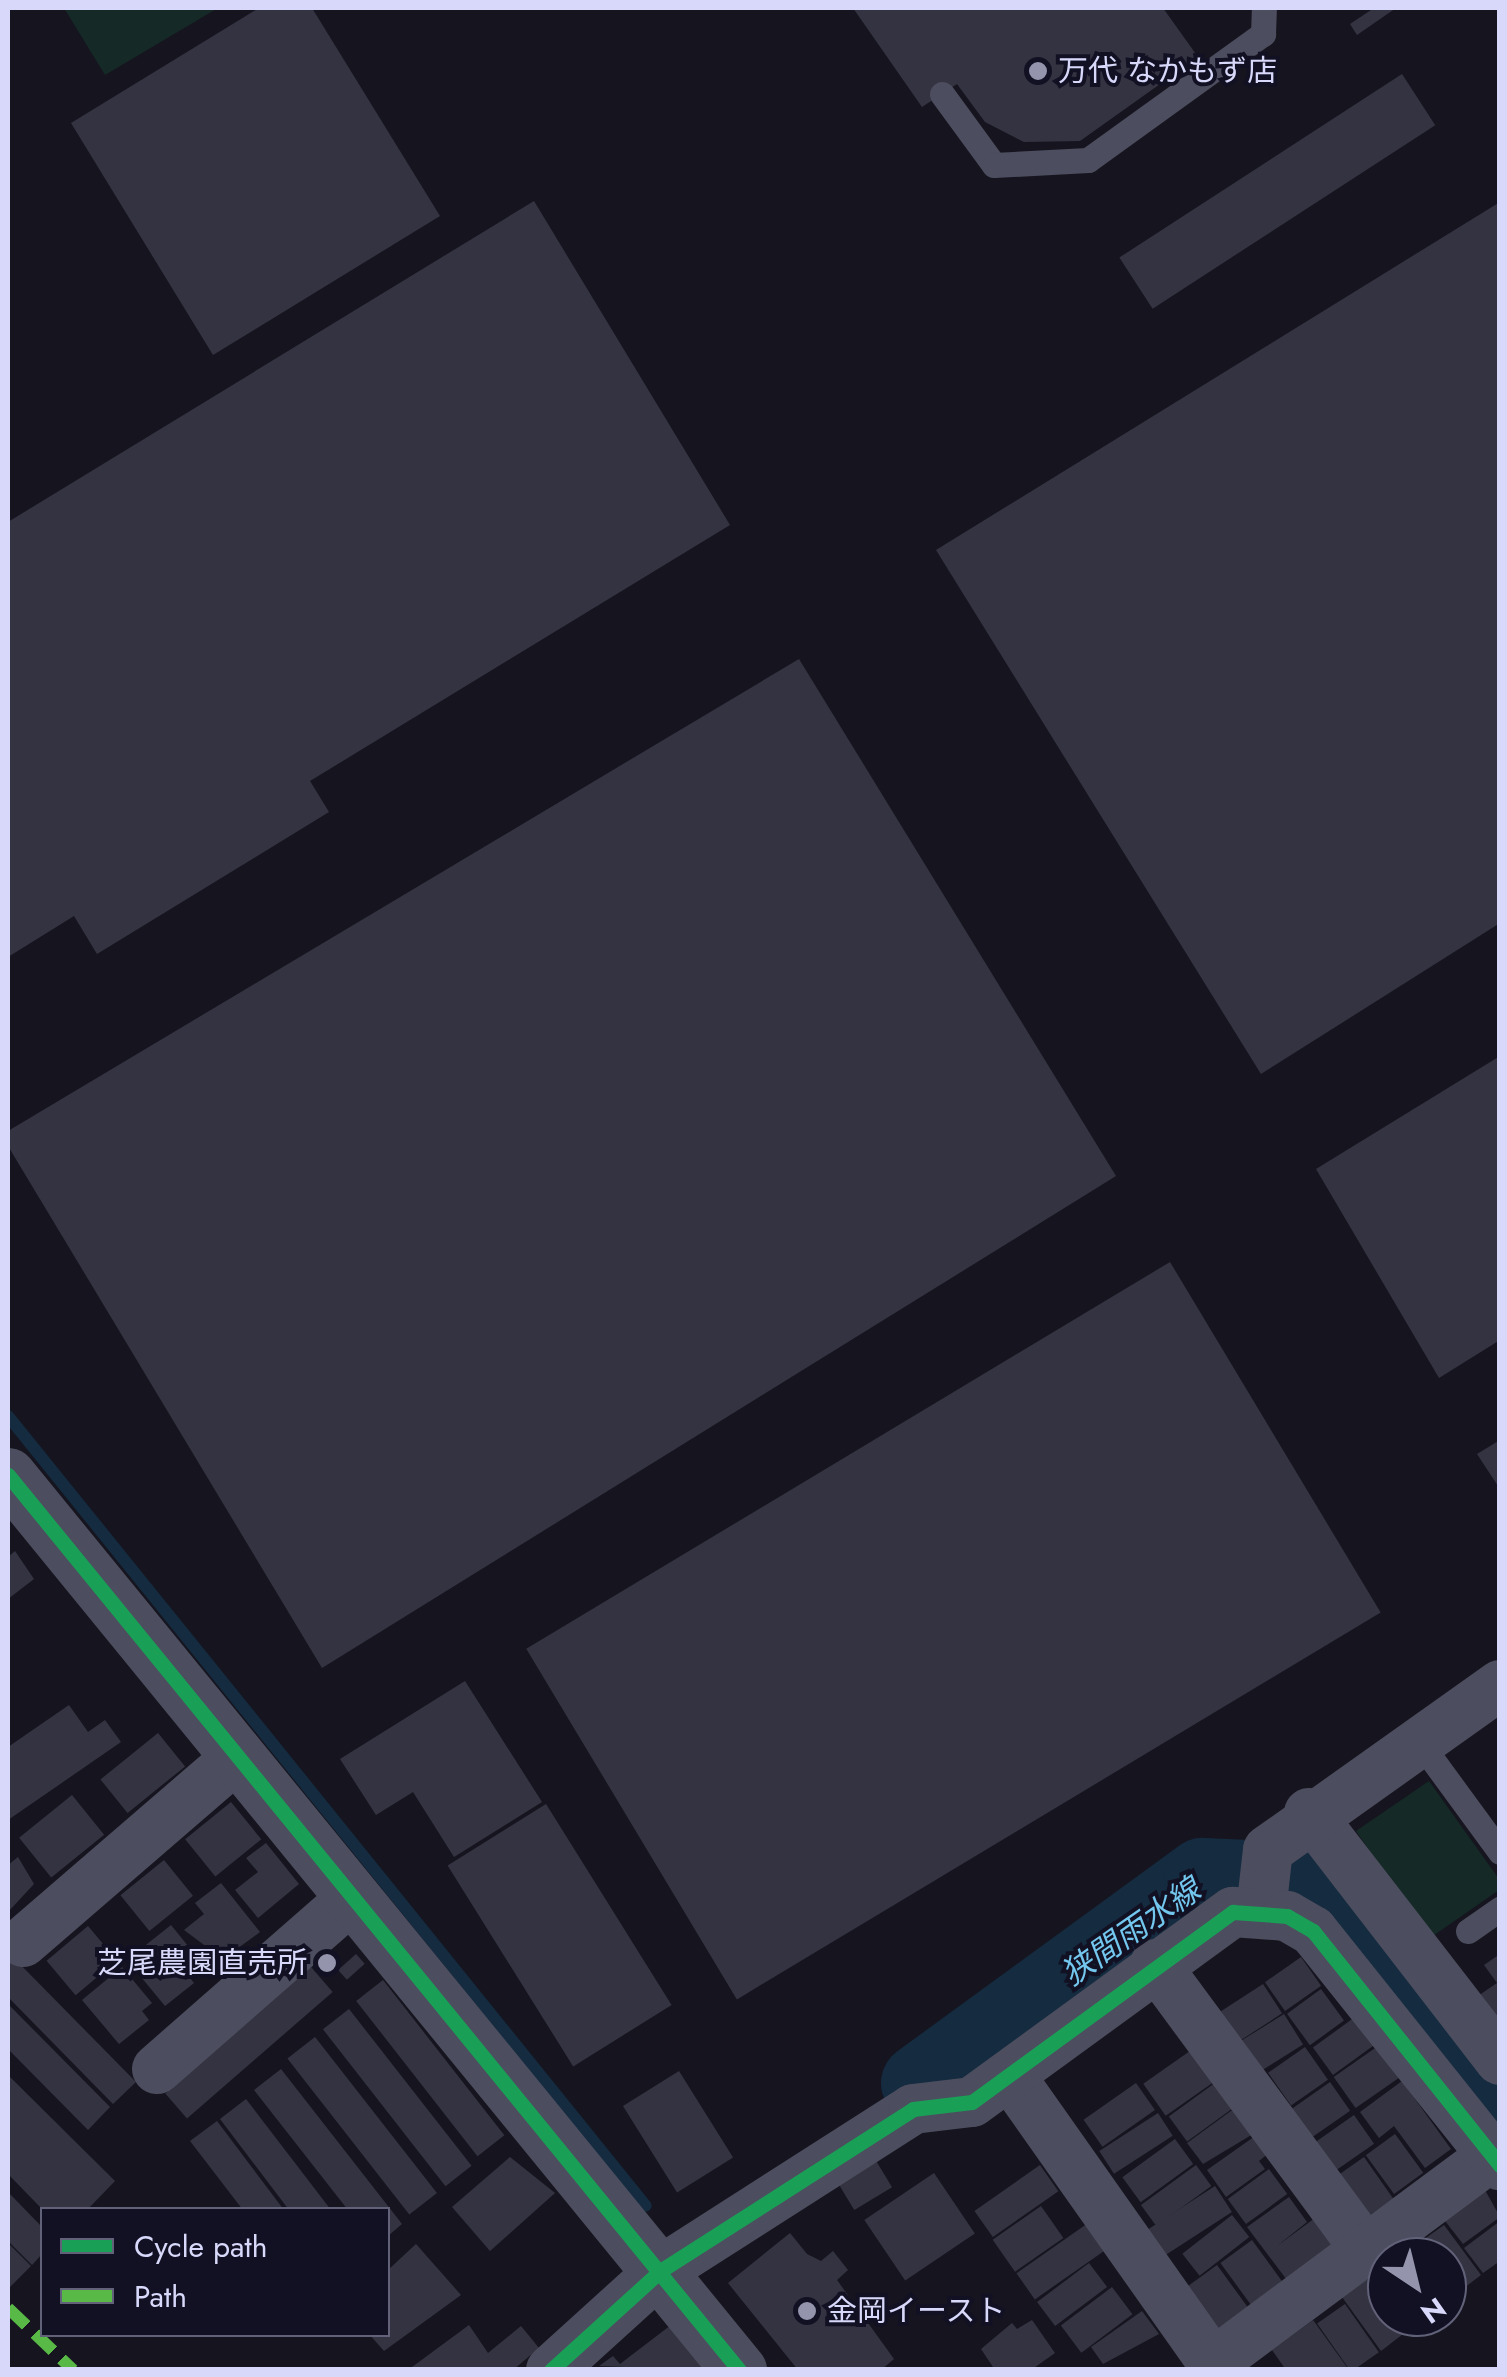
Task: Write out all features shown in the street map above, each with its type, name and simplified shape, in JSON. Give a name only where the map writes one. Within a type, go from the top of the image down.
[{"type":"street","points":[[8,1476],[739,2370]]},
{"type":"street","points":[[1261,1911],[1268,1850],[1310,1813],[1500,1685]]},
{"type":"street","points":[[23,1942],[238,1757]]},
{"type":"street","points":[[1310,1813],[1500,2060]]},
{"type":"street","points":[[157,2069],[352,1898]]},
{"type":"street","points":[[552,2370],[660,2270],[913,2109],[972,2102],[1210,1922],[1261,1911],[1313,1931],[1496,2161],[1366,2250],[1215,2366],[1011,2076]]},
{"type":"street","points":[[1155,1964],[1366,2250]]},
{"type":"lane","points":[[942,94],[994,165],[1088,160],[1263,34],[1264,8]]},
{"type":"lane","points":[[1418,1740],[1500,1852]]},
{"type":"lane","points":[[1468,1931],[1500,1909]]},
{"type":"green space","points":[[64,8],[218,8],[105,75]]},
{"type":"green space","points":[[1429,1781],[1499,1879],[1499,1890],[1430,1938],[1356,1831]]},
{"type":"building","points":[[259,8],[312,8],[440,216],[213,355],[71,123]]},
{"type":"building","name":"万代 なかもず店","points":[[853,8],[1163,8],[1198,57],[1080,141],[1024,142],[985,122],[957,84],[922,107]]},
{"type":"building","points":[[1374,8],[1396,8],[1357,35],[1350,24]]},
{"type":"building","points":[[1402,74],[1435,125],[1153,309],[1119,258]]},
{"type":"building","points":[[534,201],[730,525],[310,781],[329,812],[97,954],[74,916],[8,957],[8,522]]},
{"type":"building","points":[[1500,202],[1500,923],[1261,1074],[936,550]]},
{"type":"building","points":[[799,659],[1116,1176],[322,1668],[8,1146],[8,1131]]},
{"type":"building","points":[[1500,1056],[1500,1340],[1439,1378],[1316,1169]]},
{"type":"building","points":[[1170,1262],[1381,1613],[737,1999],[526,1649]]},
{"type":"building","points":[[1500,1440],[1500,1489],[1477,1454]]},
{"type":"building","points":[[15,1551],[34,1579],[8,1599],[8,1557]]},
{"type":"building","points":[[465,1681],[542,1802],[454,1857],[413,1792],[376,1815],[340,1759]]},
{"type":"building","points":[[69,1705],[88,1732],[105,1720],[121,1742],[8,1820],[8,1747]]},
{"type":"building","points":[[158,1733],[185,1766],[128,1813],[100,1780]]},
{"type":"building","points":[[72,1795],[104,1835],[51,1877],[19,1838]]},
{"type":"building","points":[[231,1802],[261,1839],[215,1876],[185,1839]]},
{"type":"building","points":[[546,1804],[672,2005],[573,2066],[448,1865]]},
{"type":"building","points":[[266,1843],[299,1884],[258,1918],[235,1890],[258,1872],[246,1858]]},
{"type":"building","points":[[18,1857],[34,1884],[8,1912],[8,1865]]},
{"type":"building","points":[[164,1860],[193,1896],[149,1931],[120,1895]]},
{"type":"building","points":[[221,1883],[260,1932],[223,1959],[184,1930],[204,1914],[195,1903]]},
{"type":"building","points":[[171,1925],[201,1962],[187,1974],[194,1983],[165,2006],[127,1960]]},
{"type":"building","points":[[88,1926],[117,1960],[76,1995],[47,1961]]},
{"type":"building","points":[[8,1952],[136,2082],[113,2104],[8,1997]]},
{"type":"building","points":[[356,1954],[365,1964],[347,1980],[338,1970]]},
{"type":"building","points":[[1500,1954],[1500,2029],[1475,1998],[1497,1983],[1484,1965]]},
{"type":"building","points":[[1301,1957],[1321,1986],[1285,2011],[1265,1982]]},
{"type":"building","points":[[122,1967],[152,2003],[142,2011],[149,2020],[119,2044],[82,2000]]},
{"type":"building","points":[[311,1967],[333,1992],[187,2119],[165,2094]]},
{"type":"building","points":[[383,1980],[504,2135],[477,2156],[356,2001]]},
{"type":"building","points":[[1263,1984],[1282,2013],[1238,2042],[1219,2012]]},
{"type":"building","points":[[1321,1989],[1344,2021],[1310,2045],[1287,2014]]},
{"type":"building","points":[[8,2004],[110,2107],[88,2130],[8,2049]]},
{"type":"building","points":[[349,2009],[472,2166],[446,2186],[323,2029]]},
{"type":"building","points":[[1284,2014],[1303,2045],[1257,2073],[1238,2043]]},
{"type":"building","points":[[1355,2017],[1375,2045],[1333,2075],[1313,2048]]},
{"type":"building","points":[[315,2037],[437,2193],[409,2215],[287,2059]]},
{"type":"building","points":[[1378,2046],[1400,2077],[1356,2108],[1334,2077]]},
{"type":"building","points":[[1305,2047],[1328,2080],[1291,2106],[1268,2073]]},
{"type":"building","points":[[1190,2051],[1212,2083],[1166,2116],[1143,2084]]},
{"type":"building","points":[[281,2069],[389,2207],[346,2207],[254,2090]]},
{"type":"building","points":[[679,2071],[733,2158],[677,2192],[623,2106]]},
{"type":"building","points":[[8,2075],[115,2181],[90,2207],[40,2207],[8,2174]]},
{"type":"building","points":[[1219,2080],[1237,2105],[1187,2142],[1169,2116]]},
{"type":"building","points":[[1402,2081],[1451,2149],[1425,2168],[1394,2126],[1379,2138],[1360,2112]]},
{"type":"building","points":[[1330,2082],[1350,2111],[1307,2141],[1287,2112]]},
{"type":"building","points":[[1136,2083],[1155,2110],[1103,2147],[1084,2120]]},
{"type":"building","points":[[246,2099],[329,2207],[287,2207],[220,2119]]},
{"type":"building","points":[[1235,2108],[1253,2134],[1203,2164],[1187,2143]]},
{"type":"building","points":[[1158,2113],[1173,2136],[1114,2174],[1099,2151]]},
{"type":"building","points":[[1354,2115],[1374,2144],[1331,2174],[1311,2145]]},
{"type":"building","points":[[217,2121],[282,2207],[241,2207],[190,2141]]},
{"type":"building","points":[[1258,2134],[1270,2152],[1259,2161],[1265,2169],[1226,2197],[1207,2170]]},
{"type":"building","points":[[1395,2134],[1423,2173],[1394,2194],[1366,2155]]},
{"type":"building","points":[[1175,2139],[1193,2164],[1141,2202],[1122,2177]]},
{"type":"building","points":[[510,2157],[555,2193],[490,2251],[452,2207]]},
{"type":"building","points":[[1364,2157],[1393,2199],[1364,2219],[1335,2178]]},
{"type":"building","points":[[875,2159],[892,2187],[854,2210],[837,2182]]},
{"type":"building","points":[[1040,2165],[1058,2191],[993,2237],[974,2211]]},
{"type":"building","points":[[1196,2165],[1211,2186],[1156,2226],[1141,2205]]},
{"type":"building","points":[[1269,2169],[1287,2194],[1246,2224],[1228,2199]]},
{"type":"building","points":[[934,2173],[975,2234],[905,2280],[864,2220]]},
{"type":"building","points":[[1215,2186],[1232,2212],[1160,2259],[1143,2233]]},
{"type":"building","points":[[1485,2190],[1500,2217],[1467,2241],[1467,2237],[1458,2237],[1442,2217]]},
{"type":"building","points":[[8,2192],[40,2225],[40,2256],[32,2265],[8,2241]]},
{"type":"building","points":[[1289,2197],[1307,2222],[1277,2246],[1315,2218],[1331,2240],[1331,2255],[1290,2284],[1247,2227]]},
{"type":"building","points":[[1041,2206],[1063,2238],[1015,2272],[993,2240]]},
{"type":"building","points":[[390,2209],[402,2224],[390,2234]]},
{"type":"building","points":[[1232,2215],[1249,2237],[1200,2276],[1182,2254]]},
{"type":"building","points":[[1091,2221],[1109,2247],[1035,2299],[1016,2273]]},
{"type":"building","points":[[1500,2221],[1500,2261],[1483,2273],[1467,2252],[1467,2246]]},
{"type":"building","points":[[1444,2225],[1453,2237],[1427,2237]]},
{"type":"building","name":"金岡イースト","points":[[790,2233],[807,2254],[821,2261],[833,2251],[848,2270],[837,2280],[894,2359],[881,2370],[798,2370],[728,2283]]},
{"type":"building","points":[[1252,2240],[1283,2282],[1251,2305],[1220,2263]]},
{"type":"building","points":[[8,2243],[31,2266],[8,2289]]},
{"type":"building","points":[[416,2244],[461,2295],[384,2351],[372,2337],[390,2337],[390,2268]]},
{"type":"building","points":[[1467,2256],[1481,2275],[1467,2286]]},
{"type":"building","points":[[1089,2263],[1107,2287],[1055,2326],[1037,2302]]},
{"type":"building","points":[[1217,2265],[1248,2307],[1214,2331],[1184,2289]]},
{"type":"building","points":[[1367,2279],[1367,2332],[1342,2297]]},
{"type":"building","points":[[1112,2287],[1132,2314],[1081,2353],[1061,2326]]},
{"type":"building","points":[[1345,2304],[1379,2352],[1350,2370],[1317,2324]]},
{"type":"building","points":[[1142,2311],[1159,2334],[1103,2364],[1091,2347]]},
{"type":"building","points":[[1032,2320],[1055,2353],[1031,2370],[995,2370],[981,2349],[1012,2323],[1017,2329]]},
{"type":"building","points":[[1313,2320],[1349,2370],[1286,2370],[1272,2350]]},
{"type":"building","points":[[469,2325],[488,2353],[521,2326],[539,2348],[513,2370],[408,2370]]},
{"type":"building","points":[[671,2325],[704,2370],[599,2366],[613,2356],[620,2364]]},
{"type":"building","points":[[1371,2337],[1399,2337],[1381,2351]]},
{"type":"waterway","points":[[8,1416],[646,2206]]},
{"type":"waterway","name":"狭間雨水線","points":[[920,2083],[1203,1877],[1317,1882],[1500,2116]]},
{"type":"marked path","points":[[8,2308],[73,2370]]},
{"type":"cycle path","points":[[8,1475],[739,2370]]},
{"type":"cycle path","points":[[551,2370],[660,2271],[913,2109],[972,2102],[1233,1912],[1287,1916],[1313,1931],[1500,2165]]},
{"type":"place","name":"万代 なかもず店","points":[[1038,71]]},
{"type":"place","name":"芝尾農園直売所","points":[[327,1963]]},
{"type":"place","name":"金岡イースト","points":[[807,2311]]}]
